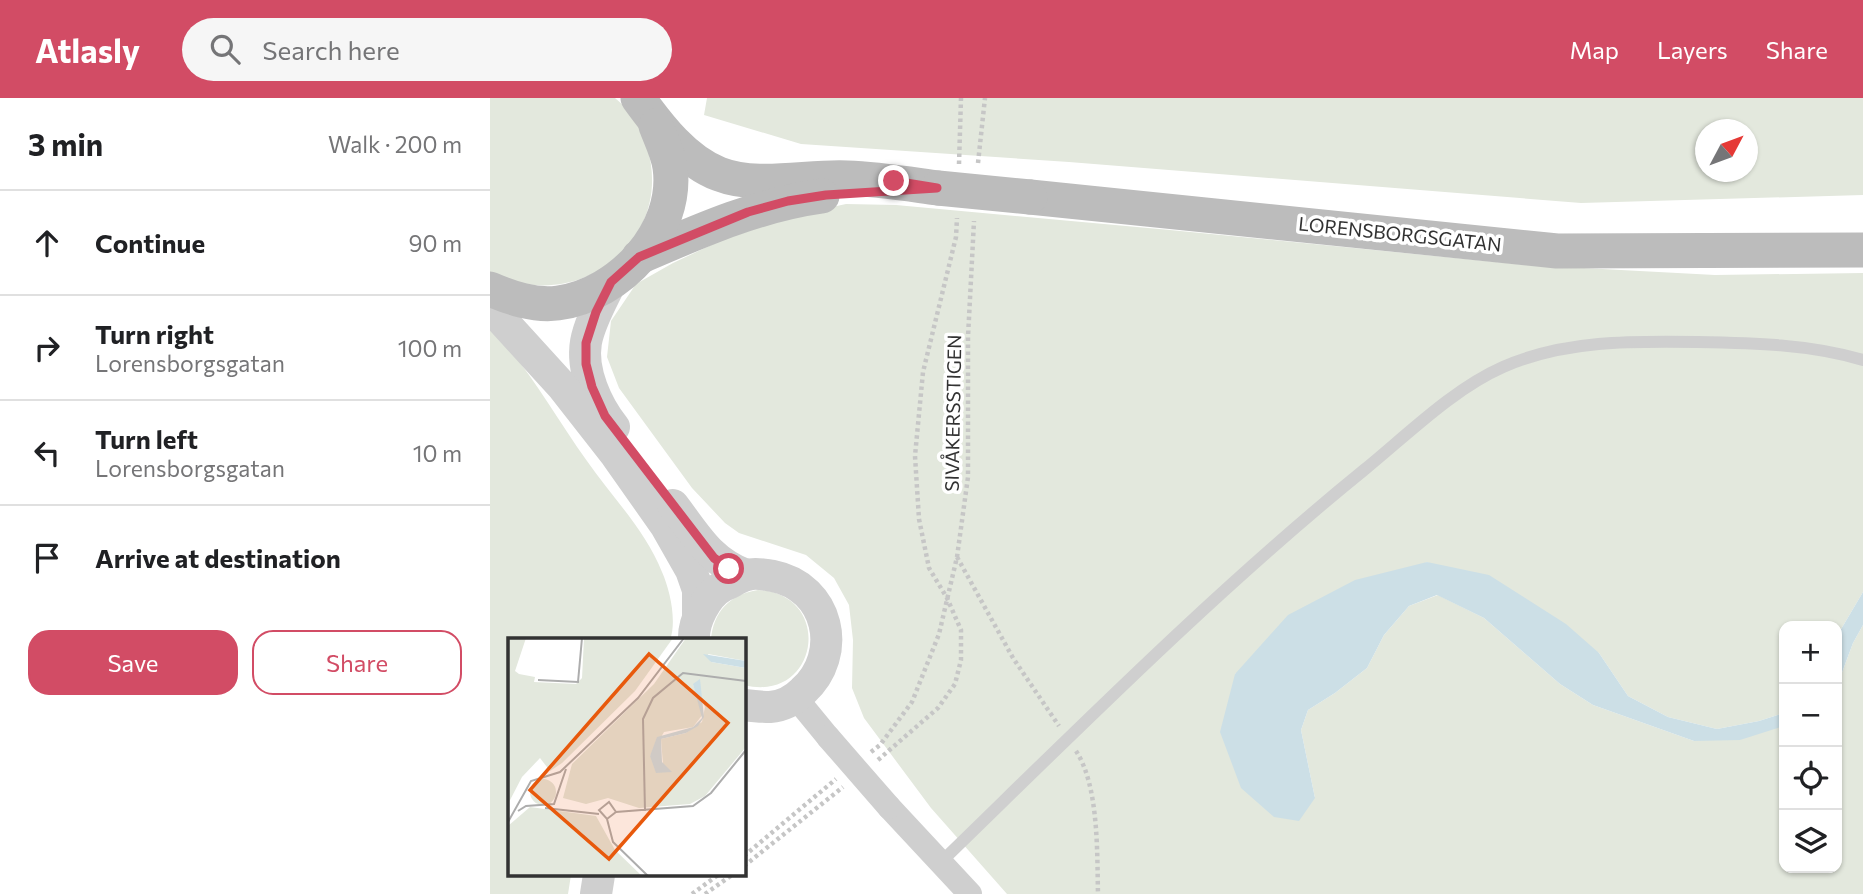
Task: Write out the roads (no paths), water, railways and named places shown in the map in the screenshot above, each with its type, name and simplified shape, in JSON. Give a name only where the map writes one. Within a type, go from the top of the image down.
[{"type":"main road","name":"LORENSBORGSGATAN","points":[[646,109],[673,141],[695,160],[718,174],[742,180],[845,177],[894,181],[951,191]]},
{"type":"main road","name":"LORENSBORGSGATAN","points":[[490,289],[531,302],[557,303],[591,294],[611,282],[639,257],[653,240],[665,217],[669,190],[670,167],[646,109]]},
{"type":"main road","name":"LORENSBORGSGATAN","points":[[639,257],[717,224],[788,201],[869,191],[951,191],[1030,197],[1557,251],[1863,250]]},
{"type":"street","points":[[611,282],[596,312],[586,343],[586,364],[592,387],[605,416],[714,558],[729,569],[746,575]]},
{"type":"street","points":[[490,306],[562,386],[616,455],[666,526],[691,570],[698,590],[696,628]]},
{"type":"street","points":[[696,628],[718,589],[746,575],[758,573],[787,579],[799,585],[817,604],[827,629],[827,652],[814,681],[796,698],[771,707],[746,705]]},
{"type":"street","points":[[796,698],[889,807],[970,894]]},
{"type":"street","points":[[596,894],[599,876]]},
{"type":"lane","points":[[941,862],[1217,595],[1306,518],[1464,389],[1504,366],[1564,349],[1630,341],[1772,344],[1863,360]]}]
